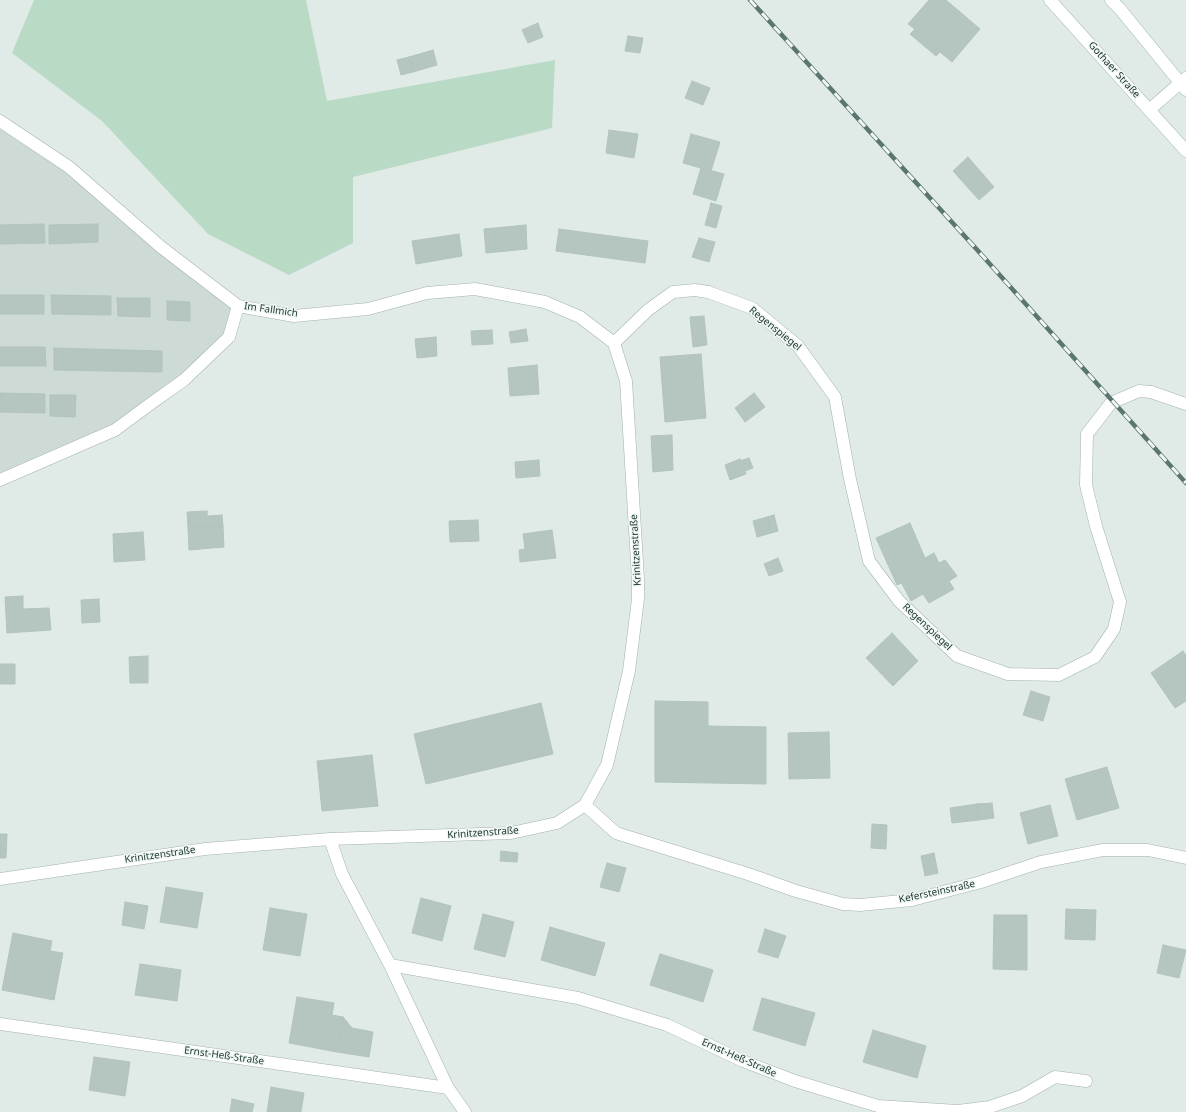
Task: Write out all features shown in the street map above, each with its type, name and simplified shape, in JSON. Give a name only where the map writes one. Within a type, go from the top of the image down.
[{"type":"street","name":"Gothaer Straße","points":[[1050,0],[1186,151]]},
{"type":"street","points":[[1111,0],[1184,83],[1149,110]]},
{"type":"street","name":"Im Fallmich","points":[[0,121],[69,167],[161,247],[238,306],[294,316],[368,309],[427,292],[475,289],[545,302],[580,317],[614,343]]},
{"type":"street","name":"Regenspiegel","points":[[614,343],[648,310],[673,292],[694,290],[708,292],[752,308],[798,346],[818,371],[835,397],[850,479],[869,561],[899,601],[957,656],[1008,674],[1059,675],[1095,657],[1114,629],[1120,602],[1096,526],[1086,485],[1087,434],[1112,403],[1139,391],[1151,392],[1186,404]]},
{"type":"street","points":[[0,480],[115,430],[184,380],[229,337],[238,306]]},
{"type":"street","name":"Krinitzenstraße","points":[[0,879],[205,849],[330,839],[511,833],[557,823],[586,805],[607,765],[629,671],[638,599],[626,381],[614,343]]},
{"type":"street","name":"Kefersteinstraße","points":[[586,805],[616,833],[748,874],[796,891],[843,904],[860,905],[912,900],[981,882],[1041,862],[1103,850],[1148,850],[1186,858]]},
{"type":"street","points":[[330,839],[342,874],[390,965],[448,1088],[465,1112]]},
{"type":"street","name":"Ernst-Heß-Straße","points":[[390,965],[578,998],[667,1025],[743,1061],[794,1081],[878,1106],[958,1111],[990,1107],[1022,1096],[1055,1077],[1086,1081]]},
{"type":"street","name":"Ernst-Heß-Straße","points":[[0,1024],[448,1088]]},
{"type":"shaded area","points":[[0,121],[238,306],[229,337],[115,430],[0,480]]},
{"type":"green space","points":[[34,0],[306,0],[327,101],[555,60],[552,128],[353,177],[353,243],[289,275],[208,234],[102,121],[12,53]]},
{"type":"building","points":[[929,0],[946,0],[980,29],[952,62],[940,52],[936,56],[910,34],[915,29],[908,24]]},
{"type":"building","points":[[538,23],[543,37],[528,43],[522,30]]},
{"type":"building","points":[[628,36],[643,38],[640,53],[625,51]]},
{"type":"building","points":[[433,50],[437,65],[413,72],[409,57]]},
{"type":"building","points":[[409,57],[413,72],[401,75],[397,60]]},
{"type":"building","points":[[692,81],[710,88],[703,105],[685,98]]},
{"type":"building","points":[[609,130],[638,134],[634,158],[606,153]]},
{"type":"building","points":[[691,134],[720,142],[711,171],[683,163]]},
{"type":"building","points":[[968,157],[994,187],[979,200],[953,171]]},
{"type":"building","points":[[701,168],[724,174],[716,201],[693,194]]},
{"type":"building","points":[[711,203],[722,206],[716,228],[705,225]]},
{"type":"building","points":[[44,224],[45,243],[0,244],[0,225]]},
{"type":"building","points":[[98,224],[98,242],[49,244],[49,225]]},
{"type":"building","points":[[526,225],[527,249],[486,253],[484,229]]},
{"type":"building","points":[[559,229],[648,241],[645,263],[556,251]]},
{"type":"building","points":[[459,234],[462,256],[416,264],[412,241]]},
{"type":"building","points":[[699,238],[715,242],[709,262],[692,257]]},
{"type":"building","points":[[0,295],[44,295],[44,314],[0,314]]},
{"type":"building","points":[[51,295],[111,296],[111,315],[52,314]]},
{"type":"building","points":[[117,298],[150,298],[150,317],[118,316]]},
{"type":"building","points":[[167,301],[190,302],[190,321],[167,320]]},
{"type":"building","points":[[704,316],[707,345],[693,347],[690,317]]},
{"type":"building","points":[[526,329],[528,341],[511,343],[509,332]]},
{"type":"building","points":[[492,330],[493,344],[472,345],[471,331]]},
{"type":"building","points":[[436,337],[437,356],[417,358],[415,339]]},
{"type":"building","points":[[0,347],[45,347],[46,366],[0,366]]},
{"type":"building","points":[[54,348],[162,351],[162,372],[54,370]]},
{"type":"building","points":[[701,354],[706,418],[665,422],[660,357]]},
{"type":"building","points":[[537,365],[539,394],[510,396],[508,368]]},
{"type":"building","points":[[0,393],[45,394],[45,413],[0,412]]},
{"type":"building","points":[[754,393],[765,407],[745,422],[735,408]]},
{"type":"building","points":[[50,395],[76,395],[75,417],[50,416]]},
{"type":"building","points":[[672,435],[673,470],[653,472],[651,436]]},
{"type":"building","points":[[749,458],[753,468],[745,471],[740,461]]},
{"type":"building","points":[[740,459],[746,474],[730,480],[725,465]]},
{"type":"building","points":[[539,460],[540,476],[516,478],[515,462]]},
{"type":"building","points":[[207,511],[208,527],[188,528],[187,512]]},
{"type":"building","points":[[222,515],[223,526],[208,527],[208,516]]},
{"type":"building","points":[[774,515],[778,531],[771,533],[767,517]]},
{"type":"building","points":[[767,517],[771,533],[757,537],[753,521]]},
{"type":"building","points":[[478,520],[479,541],[450,542],[449,521]]},
{"type":"building","points":[[910,523],[930,570],[897,585],[876,538]]},
{"type":"building","points":[[223,526],[224,547],[189,550],[188,528]]},
{"type":"building","points":[[552,530],[556,558],[520,562],[519,550],[525,549],[523,534]]},
{"type":"building","points":[[143,532],[145,560],[114,562],[113,534]]},
{"type":"building","points":[[934,553],[939,563],[945,560],[957,576],[949,581],[954,589],[929,603],[923,594],[911,601],[901,582],[930,570],[925,558]]},
{"type":"building","points":[[778,558],[783,571],[769,576],[764,564]]},
{"type":"building","points":[[23,596],[23,609],[49,608],[51,630],[7,633],[5,597]]},
{"type":"building","points":[[99,599],[100,622],[82,623],[81,600]]},
{"type":"building","points":[[892,633],[918,661],[893,686],[866,658]]},
{"type":"building","points":[[1183,651],[1186,655],[1186,701],[1175,708],[1151,673]]},
{"type":"building","points":[[148,656],[148,683],[130,683],[129,657]]},
{"type":"building","points":[[0,664],[15,664],[15,684],[0,684]]},
{"type":"building","points":[[1031,691],[1050,697],[1043,721],[1023,715]]},
{"type":"building","points":[[655,701],[708,702],[708,726],[766,727],[766,784],[655,782]]},
{"type":"building","points":[[541,703],[553,754],[426,784],[414,734]]},
{"type":"building","points":[[829,732],[830,778],[789,779],[788,733]]},
{"type":"building","points":[[372,755],[378,806],[322,811],[317,761]]},
{"type":"building","points":[[1107,767],[1119,808],[1077,820],[1065,779]]},
{"type":"building","points":[[992,803],[994,818],[979,820],[977,804]]},
{"type":"building","points":[[977,804],[979,820],[952,823],[950,808]]},
{"type":"building","points":[[1050,805],[1058,836],[1028,844],[1020,813]]},
{"type":"building","points":[[872,824],[887,825],[886,849],[871,848]]},
{"type":"building","points":[[0,834],[7,834],[6,858],[0,858]]},
{"type":"building","points":[[501,851],[518,853],[517,862],[500,861]]},
{"type":"building","points":[[934,853],[938,873],[925,876],[921,856]]},
{"type":"building","points":[[607,863],[626,868],[619,892],[600,887]]},
{"type":"building","points":[[166,887],[203,893],[197,928],[160,922]]},
{"type":"building","points":[[421,898],[451,906],[442,941],[412,933]]},
{"type":"building","points":[[125,902],[148,906],[144,929],[122,925]]},
{"type":"building","points":[[270,908],[307,914],[300,956],[263,950]]},
{"type":"building","points":[[1066,909],[1096,910],[1095,940],[1065,939]]},
{"type":"building","points":[[483,914],[514,922],[505,957],[474,949]]},
{"type":"building","points":[[994,915],[1027,915],[1027,970],[993,969]]},
{"type":"building","points":[[550,927],[605,943],[595,976],[541,960]]},
{"type":"building","points":[[765,929],[786,936],[778,958],[758,952]]},
{"type":"building","points":[[13,933],[52,941],[50,951],[63,953],[54,1000],[2,990]]},
{"type":"building","points":[[1163,945],[1186,950],[1179,978],[1157,973]]},
{"type":"building","points":[[660,954],[713,970],[703,1002],[650,985]]},
{"type":"building","points":[[140,964],[181,970],[177,1001],[135,995]]},
{"type":"building","points":[[297,997],[334,1003],[332,1015],[343,1017],[337,1052],[289,1043]]},
{"type":"building","points":[[762,998],[815,1013],[805,1046],[753,1030]]},
{"type":"building","points":[[343,1017],[352,1028],[373,1032],[369,1057],[337,1052]]},
{"type":"building","points":[[873,1030],[926,1046],[917,1078],[863,1062]]},
{"type":"building","points":[[94,1057],[130,1062],[125,1096],[89,1090]]},
{"type":"building","points":[[271,1087],[304,1093],[301,1112],[267,1112]]},
{"type":"building","points":[[232,1099],[254,1104],[252,1112],[230,1112]]},
{"type":"railway","points":[[750,0],[980,253],[1186,483]]}]
